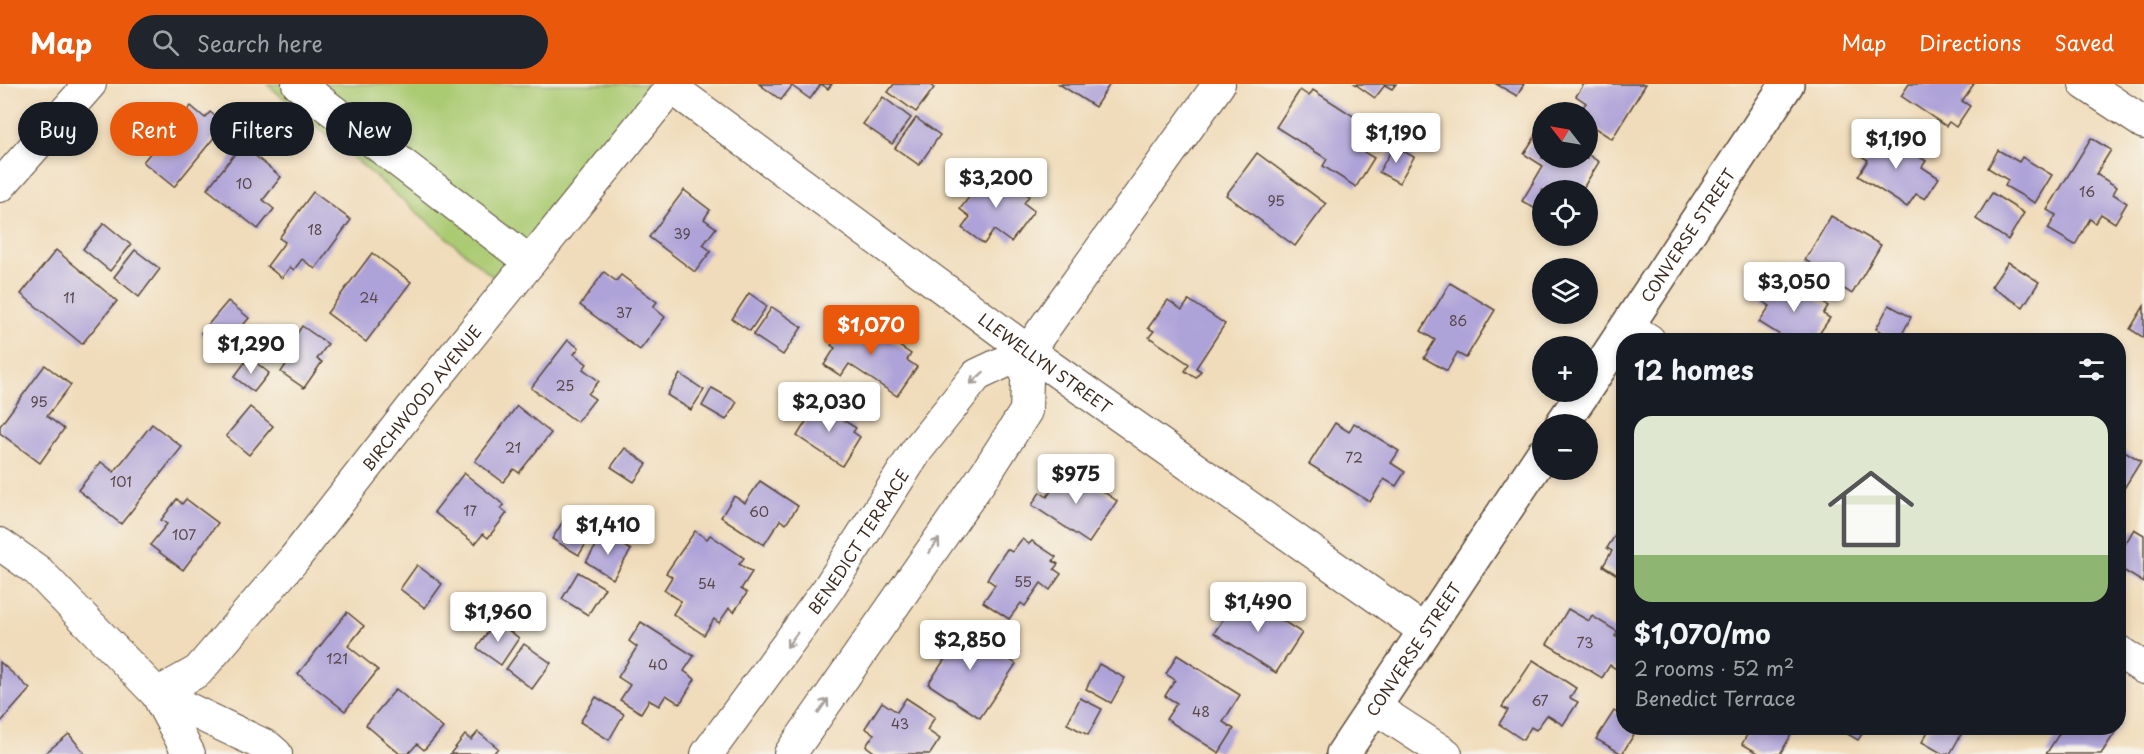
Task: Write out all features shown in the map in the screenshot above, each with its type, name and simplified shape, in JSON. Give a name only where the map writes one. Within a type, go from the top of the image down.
[{"type":"main road","name":"CONVERSE STREET","points":[[1638,333],[1787,84]]},
{"type":"main road","name":"CONVERSE STREET","points":[[1598,375],[1616,356]]},
{"type":"main road","name":"CONVERSE STREET","points":[[1343,754],[1532,470]]},
{"type":"street","points":[[0,186],[90,84]]},
{"type":"street","points":[[298,84],[530,262]]},
{"type":"street","name":"BENEDICT TERRACE","points":[[707,754],[828,589],[924,442],[977,375],[1028,351],[1219,84]]},
{"type":"street","points":[[2085,84],[2144,123]]},
{"type":"street","name":"BIRCHWOOD AVENUE","points":[[157,694],[198,670],[294,559],[415,404],[672,86]]},
{"type":"street","name":"LLEWELLYN STREET","points":[[672,86],[1028,351],[1425,632]]},
{"type":"street","points":[[790,754],[988,470],[1026,411],[1028,351]]},
{"type":"street","points":[[0,544],[38,571],[157,694],[189,754]]},
{"type":"street","points":[[2126,657],[2144,669]]},
{"type":"street","points":[[157,694],[268,747],[276,754]]},
{"type":"street","points":[[1374,707],[1446,754]]},
{"type":"green space","points":[[267,84],[667,84],[630,148],[494,278],[351,156],[412,156],[412,102],[326,102],[326,134],[314,124],[314,102],[288,102]]},
{"type":"building","points":[[759,84],[821,84],[810,99],[792,86],[781,100]]},
{"type":"building","points":[[821,84],[832,84],[828,89]]},
{"type":"building","points":[[894,84],[929,84],[934,88],[916,112],[888,92]]},
{"type":"building","points":[[1059,84],[1110,84],[1095,107]]},
{"type":"building","points":[[1355,84],[1396,84],[1392,89],[1385,85],[1375,98]]},
{"type":"building","points":[[1496,84],[1524,84],[1517,96]]},
{"type":"building","points":[[1584,84],[1646,84],[1612,139],[1598,130],[1598,102],[1585,102],[1576,96]]},
{"type":"building","points":[[1909,84],[1974,84],[1962,101],[1970,106],[1956,127],[1949,122],[1946,126],[1901,96]]},
{"type":"building","points":[[1300,90],[1309,96],[1313,90],[1358,119],[1354,125],[1363,130],[1354,146],[1374,158],[1356,187],[1323,166],[1327,159],[1276,127]]},
{"type":"building","points":[[883,97],[911,118],[892,144],[863,124]]},
{"type":"building","points":[[198,112],[205,118],[210,112],[210,143],[174,187],[143,162],[148,156],[198,156]]},
{"type":"building","points":[[916,118],[940,135],[919,165],[895,148]]},
{"type":"building","points":[[1871,135],[1882,142],[1886,135],[1926,161],[1922,167],[1939,178],[1925,199],[1916,194],[1907,207],[1858,176],[1868,160],[1858,154]]},
{"type":"building","points":[[2091,138],[2111,150],[2096,174],[2117,187],[2113,194],[2127,203],[2115,223],[2101,214],[2095,223],[2090,219],[2075,245],[2048,229],[2056,215],[2047,210]]},
{"type":"building","points":[[1532,141],[1532,159],[1524,154]]},
{"type":"building","points":[[1394,146],[1414,157],[1399,183],[1379,172]]},
{"type":"building","points":[[1998,150],[2019,162],[2022,157],[2052,175],[2035,203],[2005,186],[2008,180],[1988,168]]},
{"type":"building","points":[[1257,153],[1326,204],[1295,246],[1226,195]]},
{"type":"building","points":[[233,156],[255,156],[281,177],[263,200],[274,209],[258,229],[207,189]]},
{"type":"building","points":[[991,168],[1029,196],[1024,203],[1034,211],[1011,242],[994,230],[984,244],[962,228],[970,217],[960,209]]},
{"type":"building","points":[[1542,168],[1595,168],[1588,180],[1535,180]]},
{"type":"building","points":[[1532,184],[1532,207],[1522,201]]},
{"type":"building","points":[[684,190],[710,210],[704,219],[716,228],[703,245],[711,251],[695,272],[649,237]]},
{"type":"building","points":[[313,192],[351,220],[315,269],[302,259],[294,270],[290,267],[282,278],[267,266],[285,242],[279,238]]},
{"type":"building","points":[[1992,193],[2024,213],[2008,240],[1976,219]]},
{"type":"building","points":[[1831,216],[1881,245],[1852,294],[1838,285],[1840,281],[1805,260]]},
{"type":"building","points":[[104,223],[131,245],[110,271],[83,249]]},
{"type":"building","points":[[56,250],[117,301],[82,344],[21,294]]},
{"type":"building","points":[[135,250],[160,269],[139,297],[114,277]]},
{"type":"building","points":[[372,253],[411,282],[366,342],[327,313]]},
{"type":"building","points":[[2008,262],[2039,282],[2023,307],[1991,287]]},
{"type":"building","points":[[604,272],[616,281],[621,275],[657,302],[653,307],[665,317],[640,350],[580,305]]},
{"type":"building","points":[[1787,280],[1828,306],[1823,314],[1830,318],[1820,333],[1777,333],[1759,322],[1770,306],[1762,301],[1775,281],[1783,286]]},
{"type":"building","points":[[1450,283],[1495,310],[1466,358],[1457,353],[1447,371],[1424,358],[1435,340],[1421,331]]},
{"type":"building","points":[[749,293],[767,306],[750,331],[732,319]]},
{"type":"building","points":[[1168,300],[1182,310],[1189,300],[1225,324],[1196,368],[1201,371],[1196,378],[1185,371],[1189,364],[1149,337],[1154,331],[1148,328]]},
{"type":"building","points":[[228,301],[249,318],[222,351],[201,333]]},
{"type":"building","points":[[1889,305],[1911,317],[1903,333],[1884,333],[1876,329]]},
{"type":"building","points":[[2144,306],[2144,338],[2130,329]]},
{"type":"building","points":[[772,307],[802,327],[783,355],[753,335]]},
{"type":"building","points":[[858,318],[911,354],[907,360],[917,367],[897,396],[849,364],[841,376],[824,365],[835,348],[831,345],[848,320],[854,324]]},
{"type":"building","points":[[302,326],[328,344],[317,359],[322,362],[304,388],[281,372],[295,351],[288,347]]},
{"type":"building","points":[[568,340],[579,348],[574,354],[587,364],[583,369],[599,381],[588,394],[595,399],[577,422],[531,388]]},
{"type":"building","points":[[249,357],[269,373],[254,392],[234,377]]},
{"type":"building","points":[[45,365],[71,385],[47,416],[64,429],[40,463],[0,433],[0,426]]},
{"type":"building","points":[[680,374],[704,390],[691,410],[667,395]]},
{"type":"building","points":[[712,388],[737,402],[726,420],[702,406]]},
{"type":"building","points":[[820,399],[843,413],[840,418],[856,428],[853,432],[860,437],[842,466],[797,436]]},
{"type":"building","points":[[517,406],[551,433],[519,473],[514,469],[503,482],[475,461]]},
{"type":"building","points":[[250,407],[273,426],[249,455],[226,436]]},
{"type":"building","points":[[1335,423],[1349,432],[1354,423],[1399,451],[1391,463],[1405,472],[1396,486],[1384,479],[1370,502],[1309,464]]},
{"type":"building","points":[[152,424],[182,447],[121,524],[78,490],[101,462],[114,472]]},
{"type":"building","points":[[625,448],[647,464],[634,482],[611,467]]},
{"type":"building","points":[[2126,452],[2141,461],[2126,485]]},
{"type":"building","points":[[1067,467],[1117,501],[1089,543],[1032,505],[1040,492],[1047,497]]},
{"type":"building","points":[[464,473],[504,505],[501,508],[507,513],[488,538],[483,534],[475,544],[434,512]]},
{"type":"building","points":[[760,481],[798,506],[786,524],[780,520],[764,545],[721,517],[734,496],[745,503]]},
{"type":"building","points":[[177,499],[182,504],[186,499],[218,523],[183,570],[150,545],[167,524],[161,520]]},
{"type":"building","points":[[568,513],[595,529],[579,555],[552,539]]},
{"type":"building","points":[[2134,529],[2144,535],[2144,583],[2126,572],[2126,542]]},
{"type":"building","points":[[695,531],[707,539],[710,535],[744,558],[739,564],[752,572],[741,589],[747,593],[734,612],[729,608],[719,623],[714,619],[704,635],[673,614],[681,601],[664,590],[672,577],[666,573]]},
{"type":"building","points":[[604,533],[631,550],[613,579],[586,562]]},
{"type":"building","points":[[1616,534],[1616,574],[1603,566],[1612,551],[1607,548]]},
{"type":"building","points":[[1022,539],[1029,544],[1032,541],[1056,557],[1053,561],[1058,564],[1054,569],[1061,574],[1050,590],[1041,583],[1025,606],[1021,603],[1009,619],[983,602],[995,585],[987,579],[1007,549],[1012,552]]},
{"type":"building","points":[[417,565],[442,584],[425,608],[400,589]]},
{"type":"building","points":[[578,572],[605,588],[588,615],[562,599]]},
{"type":"building","points":[[1240,593],[1302,633],[1276,673],[1214,633]]},
{"type":"building","points":[[1568,609],[1589,621],[1592,616],[1616,631],[1616,669],[1610,665],[1602,678],[1547,644]]},
{"type":"building","points":[[347,612],[364,626],[348,646],[378,670],[345,711],[298,674]]},
{"type":"building","points":[[495,621],[519,638],[501,665],[477,648]]},
{"type":"building","points":[[641,622],[694,656],[684,671],[695,679],[680,704],[666,695],[659,706],[649,700],[641,713],[620,700],[630,685],[618,677],[637,647],[629,641]]},
{"type":"building","points":[[956,624],[1016,664],[980,718],[928,684],[945,659],[937,654]]},
{"type":"building","points":[[524,644],[551,663],[532,689],[506,669]]},
{"type":"building","points":[[1177,655],[1240,695],[1223,722],[1234,729],[1219,753],[1166,719],[1177,703],[1165,696],[1175,680],[1166,674]]},
{"type":"building","points":[[1533,660],[1576,688],[1570,698],[1578,702],[1563,725],[1547,715],[1536,730],[1531,727],[1523,740],[1499,724],[1508,710],[1502,707]]},
{"type":"building","points":[[0,662],[30,689],[0,723]]},
{"type":"building","points":[[1099,664],[1125,678],[1111,703],[1086,689]]},
{"type":"building","points":[[396,689],[443,728],[424,750],[417,744],[408,754],[400,754],[366,725]]},
{"type":"building","points":[[596,697],[624,714],[609,740],[580,722]]},
{"type":"building","points":[[906,698],[935,717],[927,730],[940,739],[930,754],[877,754],[866,746],[874,734],[865,728],[882,702],[897,712]]},
{"type":"building","points":[[1080,698],[1102,709],[1088,735],[1067,724]]},
{"type":"building","points":[[1614,711],[1616,712],[1616,735],[1634,735],[1622,754],[1596,739]]},
{"type":"building","points":[[478,732],[498,748],[493,754],[450,754],[465,735],[471,740]]},
{"type":"building","points":[[69,734],[85,754],[44,754]]},
{"type":"building","points":[[1747,735],[1791,735],[1780,754],[1760,754],[1742,744]]},
{"type":"building","points":[[1849,735],[1861,735],[1858,740]]},
{"type":"building","points":[[1926,735],[1961,735],[1950,754],[1943,754],[1922,742]]},
{"type":"building","points":[[2058,735],[2113,735],[2101,754],[2046,754]]}]
